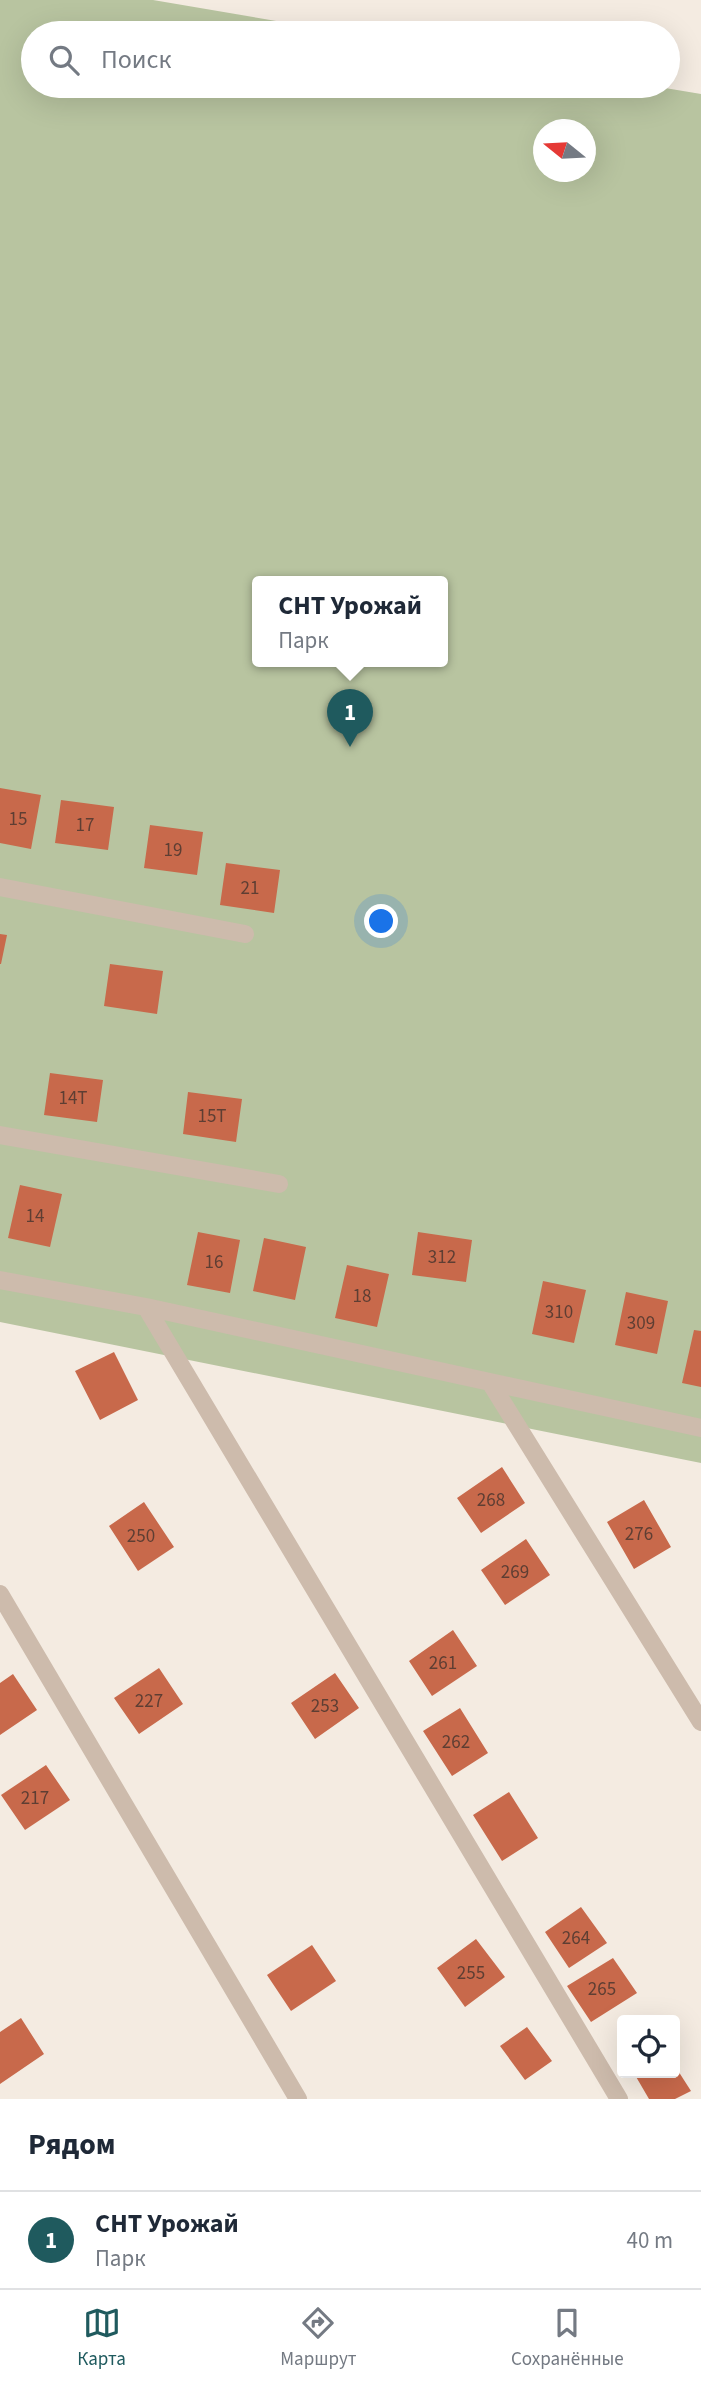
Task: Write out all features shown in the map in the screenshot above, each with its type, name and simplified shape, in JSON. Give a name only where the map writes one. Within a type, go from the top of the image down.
[{"type":"street","points":[[0,887],[245,934]]},
{"type":"street","points":[[0,1135],[279,1184]]},
{"type":"street","points":[[0,1280],[146,1307],[701,1428]]},
{"type":"street","points":[[146,1307],[619,2099]]},
{"type":"street","points":[[490,1382],[701,1723]]},
{"type":"street","points":[[0,1594],[298,2099]]},
{"type":"green space","points":[[0,0],[153,0],[276,21],[21,21],[21,98],[680,98],[680,90],[701,94],[701,1463],[0,1322]]},
{"type":"building","points":[[0,788],[41,795],[31,849],[0,843]]},
{"type":"building","points":[[61,800],[114,807],[108,850],[55,843]]},
{"type":"building","points":[[150,825],[203,832],[197,875],[144,868]]},
{"type":"building","points":[[226,863],[280,870],[274,913],[220,905]]},
{"type":"building","points":[[0,934],[7,935],[1,964],[0,964]]},
{"type":"building","points":[[110,964],[163,971],[157,1014],[104,1006]]},
{"type":"building","points":[[50,1073],[103,1080],[97,1122],[44,1115]]},
{"type":"building","points":[[188,1092],[242,1099],[236,1142],[183,1134]]},
{"type":"building","points":[[20,1185],[62,1194],[50,1247],[8,1238]]},
{"type":"building","points":[[198,1232],[240,1240],[230,1293],[187,1285]]},
{"type":"building","points":[[418,1232],[472,1240],[466,1282],[412,1275]]},
{"type":"building","points":[[264,1238],[306,1247],[295,1300],[253,1291]]},
{"type":"building","points":[[347,1265],[389,1274],[377,1327],[335,1318]]},
{"type":"building","points":[[543,1281],[586,1290],[574,1343],[532,1334]]},
{"type":"building","points":[[626,1292],[668,1301],[657,1354],[615,1345]]},
{"type":"building","points":[[694,1330],[701,1331],[701,1387],[682,1383]]},
{"type":"building","points":[[114,1352],[138,1400],[100,1420],[75,1371]]},
{"type":"building","points":[[502,1467],[525,1503],[481,1533],[457,1498]]},
{"type":"building","points":[[644,1500],[671,1547],[634,1569],[607,1522]]},
{"type":"building","points":[[144,1502],[174,1547],[138,1571],[109,1526]]},
{"type":"building","points":[[526,1539],[550,1575],[505,1605],[481,1570]]},
{"type":"building","points":[[453,1630],[477,1666],[432,1696],[409,1661]]},
{"type":"building","points":[[159,1668],[183,1704],[139,1734],[114,1698]]},
{"type":"building","points":[[335,1673],[359,1708],[315,1739],[291,1703]]},
{"type":"building","points":[[13,1674],[37,1710],[0,1735],[0,1683]]},
{"type":"building","points":[[460,1708],[488,1753],[452,1776],[423,1731]]},
{"type":"building","points":[[46,1765],[70,1800],[25,1830],[1,1795]]},
{"type":"building","points":[[509,1792],[538,1838],[502,1861],[473,1815]]},
{"type":"building","points":[[581,1907],[607,1943],[569,1968],[545,1932]]},
{"type":"building","points":[[476,1939],[505,1977],[465,2007],[437,1968]]},
{"type":"building","points":[[312,1945],[336,1981],[291,2011],[267,1975]]},
{"type":"building","points":[[613,1958],[637,1993],[591,2022],[567,1986]]},
{"type":"building","points":[[21,2018],[44,2054],[0,2084],[0,2032]]},
{"type":"building","points":[[527,2027],[552,2061],[525,2080],[500,2046]]},
{"type":"building","points":[[680,2074],[691,2091],[675,2099],[649,2099],[637,2078],[680,2078]]},
{"type":"place","name":"СНТ Урожай","points":[[350,747]]}]
